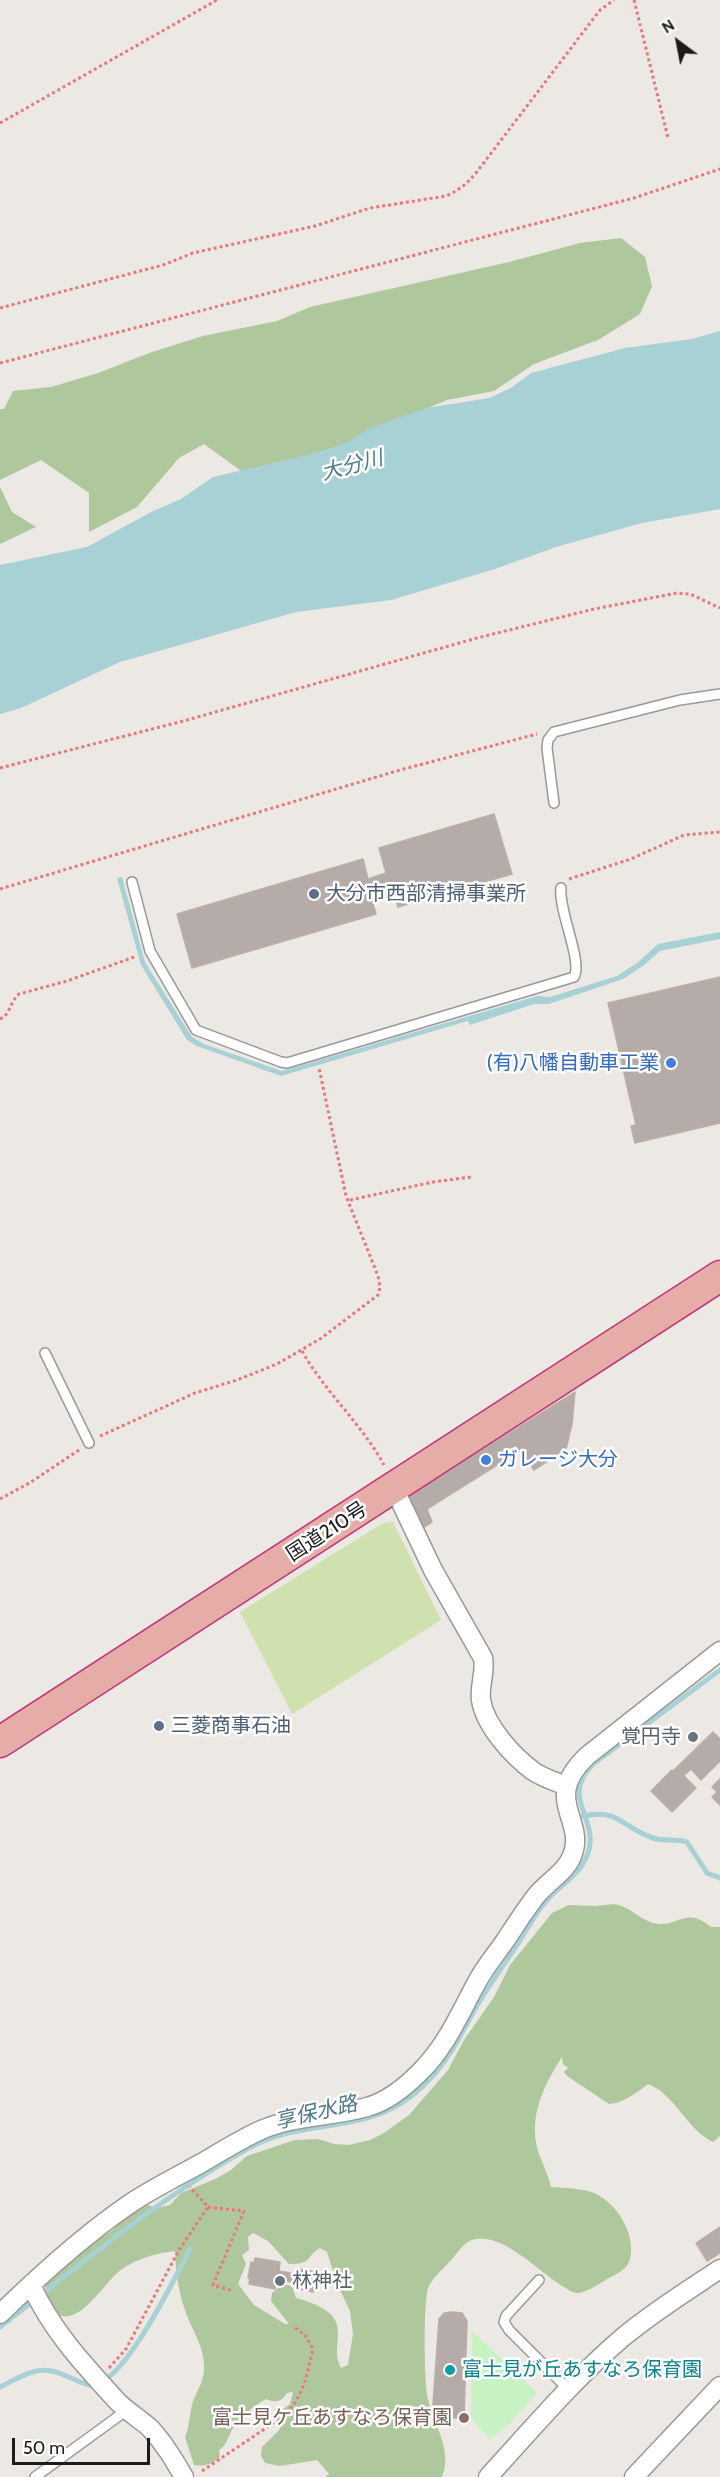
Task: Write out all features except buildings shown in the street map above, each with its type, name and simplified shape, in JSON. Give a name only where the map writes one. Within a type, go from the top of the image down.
[{"type":"highway","name":"国道210号","points":[[653,1320],[720,1268]]},
{"type":"highway","name":"国道210号","points":[[0,1742],[720,1276]]},
{"type":"street","points":[[394,1488],[433,1570],[483,1658],[485,1667],[481,1700],[490,1723],[532,1770],[567,1786]]},
{"type":"street","points":[[0,2314],[117,2213],[179,2175],[254,2133],[283,2122],[375,2105],[420,2073],[438,2051],[485,1970],[535,1897],[571,1859],[575,1847],[574,1831],[566,1805],[567,1786],[574,1771],[587,1756],[720,1651]]},
{"type":"street","points":[[488,2477],[569,2390],[623,2337],[720,2269]]},
{"type":"street","points":[[31,2285],[39,2304],[62,2340],[127,2410],[151,2430],[193,2474]]},
{"type":"street","points":[[634,2477],[720,2386]]},
{"type":"lane","points":[[554,803],[547,748],[548,741],[554,732],[680,700],[720,694]]},
{"type":"lane","points":[[132,882],[150,951],[200,1033],[287,1063],[574,977],[577,964],[561,899],[561,888]]},
{"type":"lane","points":[[45,1353],[89,1443]]},
{"type":"lane","points":[[539,2280],[506,2316],[504,2322],[509,2330],[569,2390]]},
{"type":"lane","points":[[35,2477],[127,2410]]},
{"type":"path","points":[[0,123],[217,0]]},
{"type":"path","points":[[0,308],[163,265],[193,253],[315,226],[370,208],[446,196],[455,192],[465,186],[476,173],[600,10],[614,0]]},
{"type":"path","points":[[634,0],[668,138]]},
{"type":"path","points":[[0,363],[634,198],[720,169]]},
{"type":"path","points":[[0,768],[186,720],[466,641],[594,609],[676,592],[690,594],[720,608]]},
{"type":"path","points":[[0,890],[400,770],[537,734]]},
{"type":"path","points":[[561,888],[567,880],[574,876],[631,859],[684,835],[720,832]]},
{"type":"path","points":[[0,1019],[7,1015],[19,994],[67,981],[150,951]]},
{"type":"path","points":[[0,1499],[31,1482],[111,1430],[195,1393],[248,1376],[301,1351],[374,1299],[380,1287],[375,1268],[346,1196],[316,1054]]},
{"type":"path","points":[[350,1200],[433,1182],[471,1177]]},
{"type":"path","points":[[301,1351],[312,1369],[377,1452],[394,1488]]},
{"type":"path","points":[[179,2175],[208,2207],[244,2211],[213,2285],[233,2292]]},
{"type":"path","points":[[95,2377],[114,2364],[126,2349],[179,2250],[208,2207]]},
{"type":"path","points":[[193,2474],[281,2418],[291,2410],[302,2394],[313,2349],[305,2335],[294,2327]]},
{"type":"green space","points":[[621,238],[645,257],[652,286],[640,314],[598,340],[534,364],[494,391],[447,400],[397,421],[347,447],[248,476],[204,444],[179,458],[137,507],[89,532],[89,493],[41,460],[0,480],[0,409],[4,409],[13,391],[51,387],[203,336],[277,321],[310,307],[509,262],[580,243]]},
{"type":"green space","points":[[0,487],[12,512],[36,527],[0,544]]},
{"type":"green space","points":[[393,1522],[441,1620],[292,1714],[240,1612],[383,1523]]},
{"type":"green space","points":[[569,1905],[619,1905],[653,1923],[662,1924],[694,1918],[711,1927],[720,1927],[720,2136],[713,2142],[704,2136],[666,2096],[648,2084],[625,2100],[609,2104],[567,2076],[564,2072],[568,2068],[563,2064],[562,2057],[549,2079],[536,2114],[535,2138],[538,2151],[551,2187],[591,2192],[612,2205],[624,2223],[631,2243],[629,2262],[618,2273],[592,2288],[577,2293],[559,2284],[504,2245],[491,2240],[479,2239],[466,2243],[437,2275],[427,2293],[425,2359],[428,2399],[444,2448],[445,2467],[442,2477],[325,2477],[329,2474],[317,2460],[280,2466],[265,2463],[261,2456],[262,2447],[280,2429],[276,2418],[278,2413],[290,2404],[293,2392],[287,2393],[278,2401],[266,2399],[253,2408],[234,2427],[224,2446],[219,2450],[220,2457],[202,2466],[194,2465],[185,2437],[192,2405],[203,2378],[203,2358],[200,2344],[181,2296],[175,2251],[161,2253],[128,2265],[116,2274],[91,2302],[72,2315],[63,2316],[51,2308],[46,2297],[46,2281],[88,2246],[113,2230],[137,2205],[145,2204],[157,2208],[170,2205],[181,2193],[215,2179],[231,2170],[247,2156],[295,2140],[318,2139],[334,2144],[349,2145],[370,2140],[384,2133],[409,2115],[448,2070],[464,2040],[494,1997],[510,1965],[552,1913]],"holes":[[[253,2233],[268,2241],[289,2264],[302,2263],[320,2248],[327,2252],[338,2286],[350,2311],[353,2334],[348,2365],[341,2368],[339,2363],[337,2324],[329,2313],[317,2305],[296,2298],[292,2286],[283,2284],[272,2293],[271,2301],[289,2324],[285,2324],[254,2305],[238,2284],[246,2264],[242,2255],[249,2250],[248,2237]]]},
{"type":"green space","points":[[472,2331],[537,2393],[509,2424],[490,2439],[471,2419]]},
{"type":"water","name":"大分川","points":[[720,331],[720,509],[642,523],[556,547],[495,569],[391,600],[296,612],[120,662],[21,708],[0,714],[0,565],[87,547],[153,511],[181,499],[213,477],[347,443],[367,429],[427,408],[489,398],[511,388],[531,373],[625,348],[692,339]]},
{"type":"water","points":[[122,877],[145,962],[192,1037],[204,1044],[282,1071],[537,996],[550,997],[617,976],[637,963],[658,944],[720,932],[720,939],[660,951],[623,979],[558,1001],[534,1004],[470,1025],[468,1021],[281,1076],[197,1046],[187,1040],[141,965],[117,878]]},
{"type":"waterway","name":"享保水路","points":[[0,2327],[152,2210],[249,2148],[295,2131],[341,2124],[385,2112],[407,2099],[428,2081],[448,2056],[480,2001],[539,1910],[575,1874],[584,1861],[590,1841],[580,1798],[580,1787],[584,1776],[593,1764],[720,1670]]},
{"type":"waterway","name":"享保水路","points":[[583,1816],[605,1815],[620,1820],[653,1838],[687,1842],[707,1873],[720,1878]]},
{"type":"waterway","name":"享保水路","points":[[0,2387],[24,2375],[44,2370],[56,2372],[90,2385],[103,2381],[132,2351],[161,2305],[190,2249]]},
{"type":"place","name":"大分市西部清掃事業所","points":[[314,894]]},
{"type":"place","name":"(有)八幡自動車工業","points":[[671,1063]]},
{"type":"place","name":"ガレージ大分","points":[[486,1460]]},
{"type":"place","name":"三菱商事石油","points":[[159,1726]]},
{"type":"place","name":"覚円寺","points":[[693,1737]]},
{"type":"place","name":"林神社","points":[[280,2281]]},
{"type":"place","name":"富士見が丘あすなろ保育園","points":[[450,2370]]},
{"type":"place","name":"富士見ケ丘あすなろ保育園","points":[[464,2418]]}]
